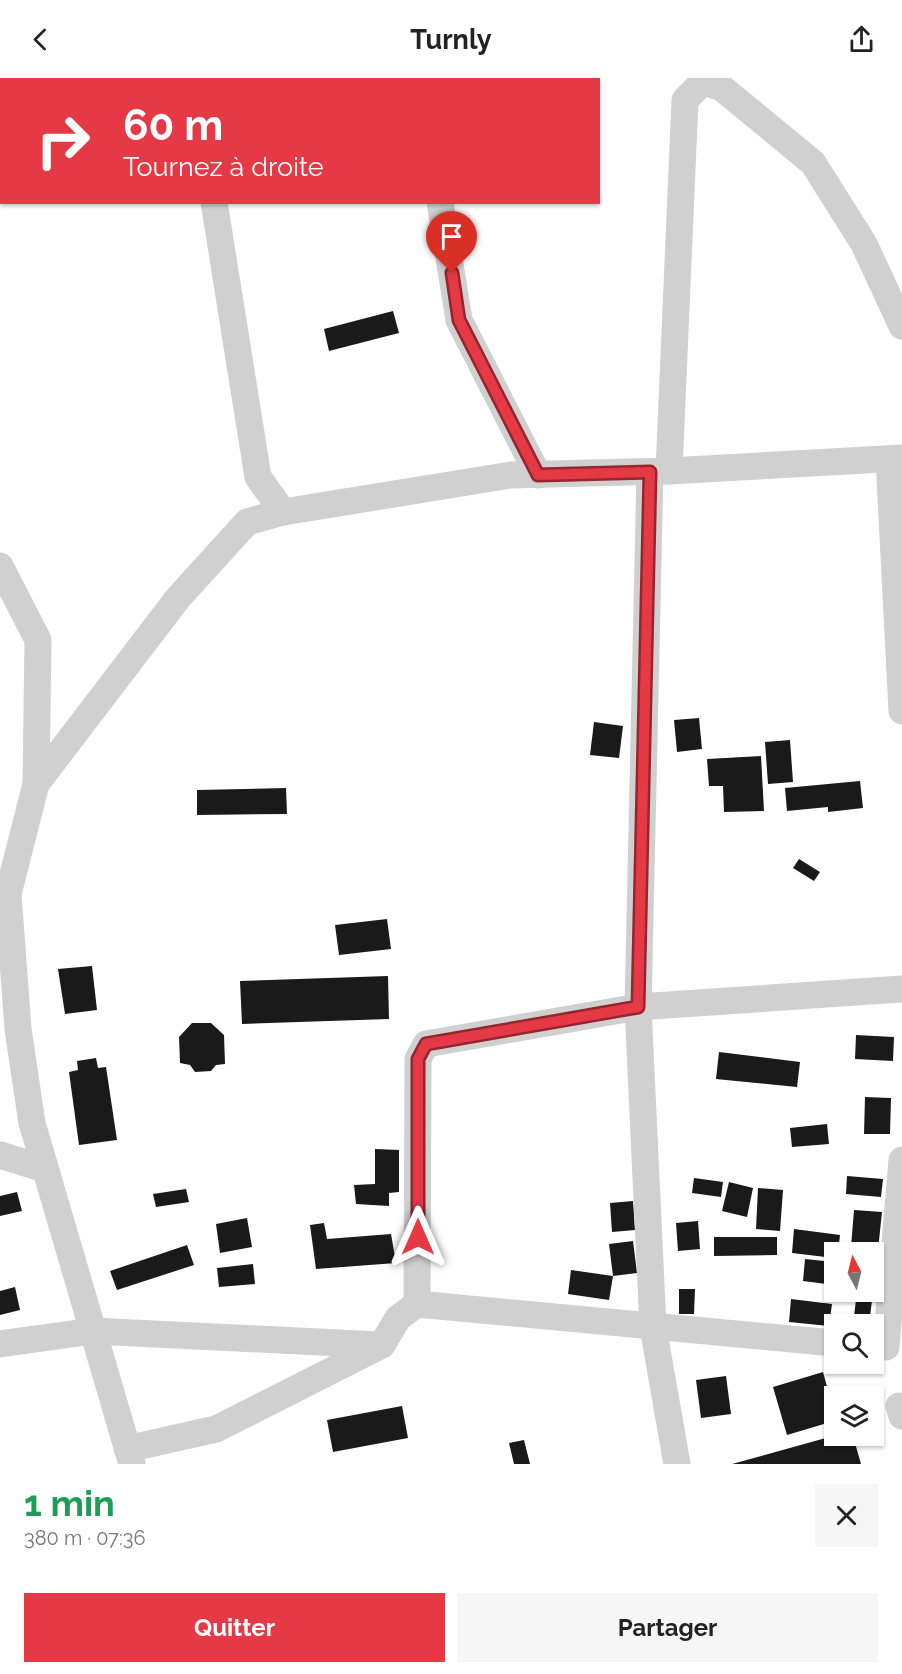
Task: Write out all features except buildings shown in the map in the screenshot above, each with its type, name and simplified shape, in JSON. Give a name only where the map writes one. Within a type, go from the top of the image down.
[{"type":"street","points":[[677,1464],[653,1327],[638,1007],[659,472],[685,100],[703,82],[722,88],[813,163],[864,244],[902,326]]},
{"type":"street","points":[[214,204],[258,477],[283,512]]},
{"type":"street","points":[[440,204],[459,320],[538,475]]},
{"type":"street","points":[[36,784],[178,598],[247,522],[283,512],[512,475],[659,472],[895,458],[902,711]]},
{"type":"street","points":[[0,566],[38,640],[36,784],[8,894],[18,1029],[32,1123],[130,1457],[216,1429],[382,1345],[398,1318],[417,1304],[824,1342]]},
{"type":"street","points":[[417,1304],[418,1059],[426,1044],[638,1007],[902,989]]},
{"type":"street","points":[[0,1155],[45,1168]]},
{"type":"street","points":[[887,1348],[902,1160]]},
{"type":"street","points":[[0,1344],[93,1331],[382,1345]]},
{"type":"route","points":[[418,1237],[418,1059],[426,1044],[638,1007],[650,472],[538,475],[459,320],[452,273]]}]
